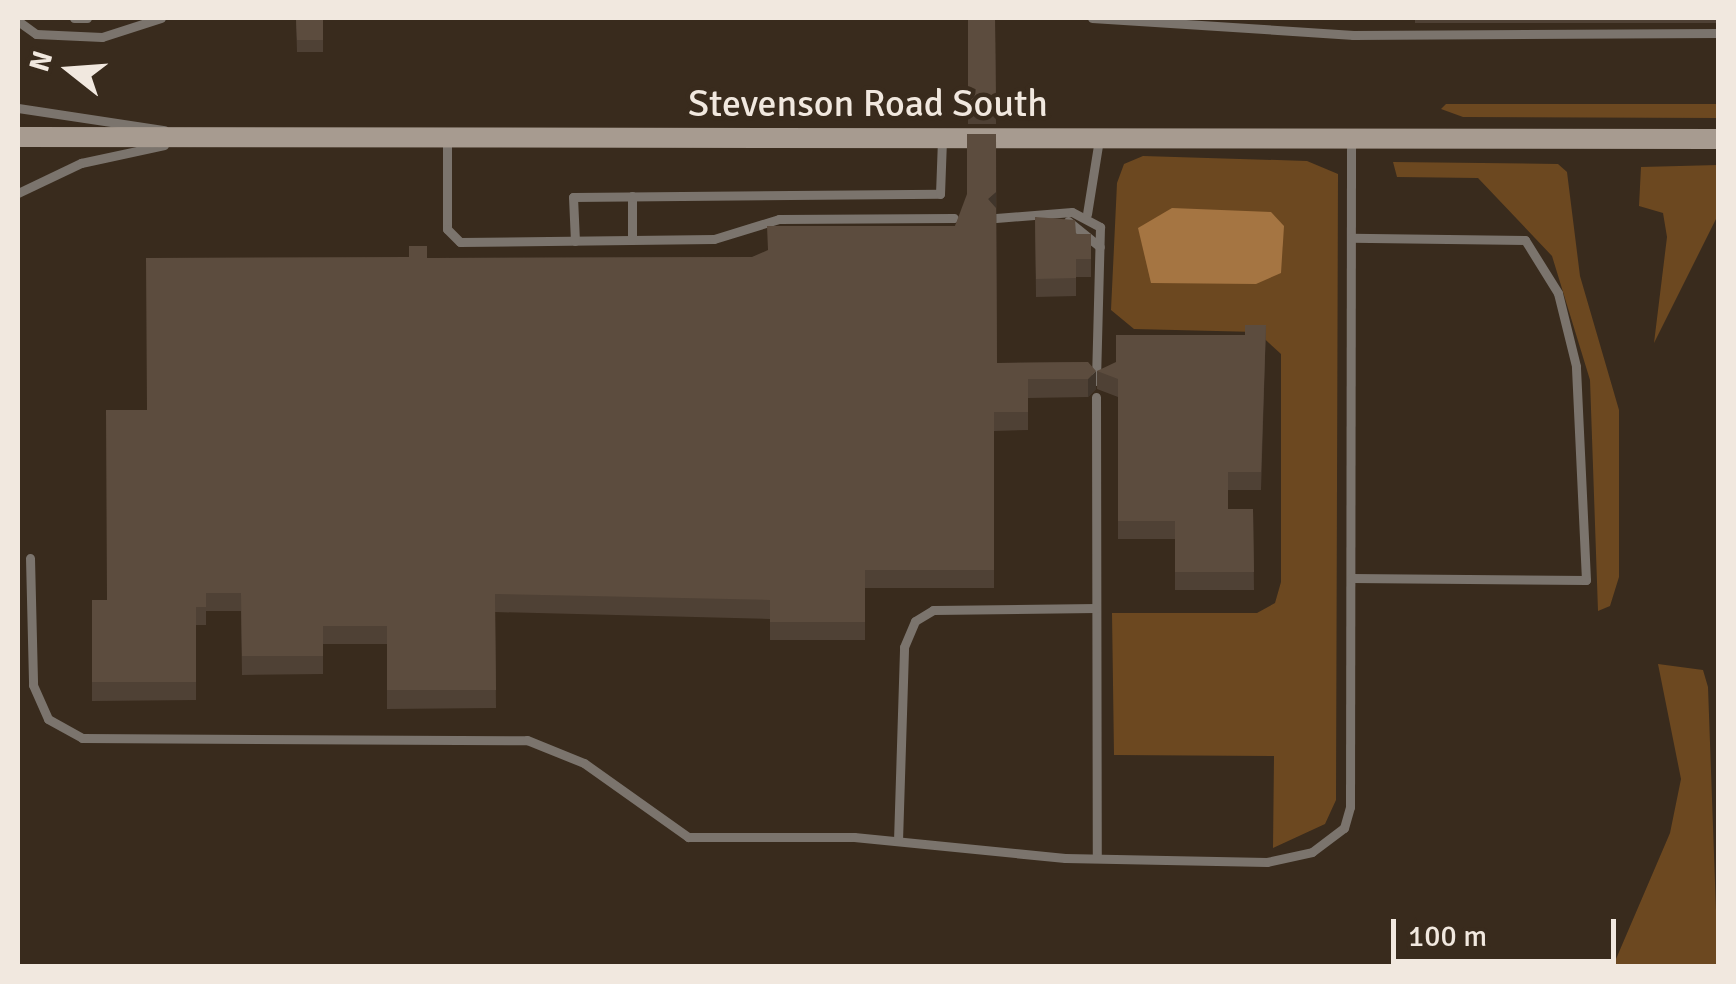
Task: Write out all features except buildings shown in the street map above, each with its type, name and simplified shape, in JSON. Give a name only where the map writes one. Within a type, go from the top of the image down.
[{"type":"main road","name":"Stevenson Road South","points":[[18,137],[1718,139]]},
{"type":"lane","points":[[74,18],[87,18]]},
{"type":"lane","points":[[26,21],[36,34],[102,37],[161,18]]},
{"type":"lane","points":[[1092,18],[1353,35],[1718,33]]},
{"type":"lane","points":[[18,108],[102,114],[196,138]]},
{"type":"lane","points":[[18,193],[82,163],[196,138]]},
{"type":"lane","points":[[447,138],[454,240],[714,238],[780,219],[954,218]]},
{"type":"lane","points":[[574,241],[573,197],[940,194],[942,139]]},
{"type":"lane","points":[[1096,381],[1100,228],[1088,214],[1099,139]]},
{"type":"lane","points":[[30,558],[33,684],[48,719],[82,738],[527,740],[584,763],[688,836],[898,841],[1097,858],[1267,862],[1312,852],[1344,828],[1350,578],[1351,139]]},
{"type":"lane","points":[[632,196],[632,240]]},
{"type":"lane","points":[[1057,214],[1100,247]]},
{"type":"lane","points":[[996,218],[1088,214]]},
{"type":"lane","points":[[1350,578],[1586,580],[1576,366],[1558,294],[1525,240],[1351,238]]},
{"type":"lane","points":[[1096,398],[1097,858]]},
{"type":"lane","points":[[898,841],[904,647],[915,621],[933,610],[1096,608]]},
{"type":"shaded area","points":[[1446,104],[1718,104],[1718,118],[1463,117],[1441,109]]},
{"type":"shaded area","points":[[1143,156],[1307,161],[1338,174],[1336,800],[1325,824],[1273,848],[1274,756],[1114,755],[1112,613],[1257,613],[1275,603],[1281,582],[1281,354],[1257,332],[1134,329],[1111,310],[1117,183],[1124,164]]},
{"type":"shaded area","points":[[1393,162],[1558,164],[1567,172],[1580,276],[1619,410],[1619,577],[1610,606],[1598,611],[1590,380],[1552,256],[1478,178],[1397,177]]},
{"type":"shaded area","points":[[1718,165],[1718,215],[1654,343],[1667,237],[1663,213],[1639,206],[1641,167]]},
{"type":"shaded area","points":[[1172,208],[1271,212],[1284,226],[1281,273],[1256,284],[1151,283],[1138,228]]},
{"type":"shaded area","points":[[1658,664],[1703,670],[1708,687],[1718,966],[1613,966],[1670,833],[1681,779]]}]
